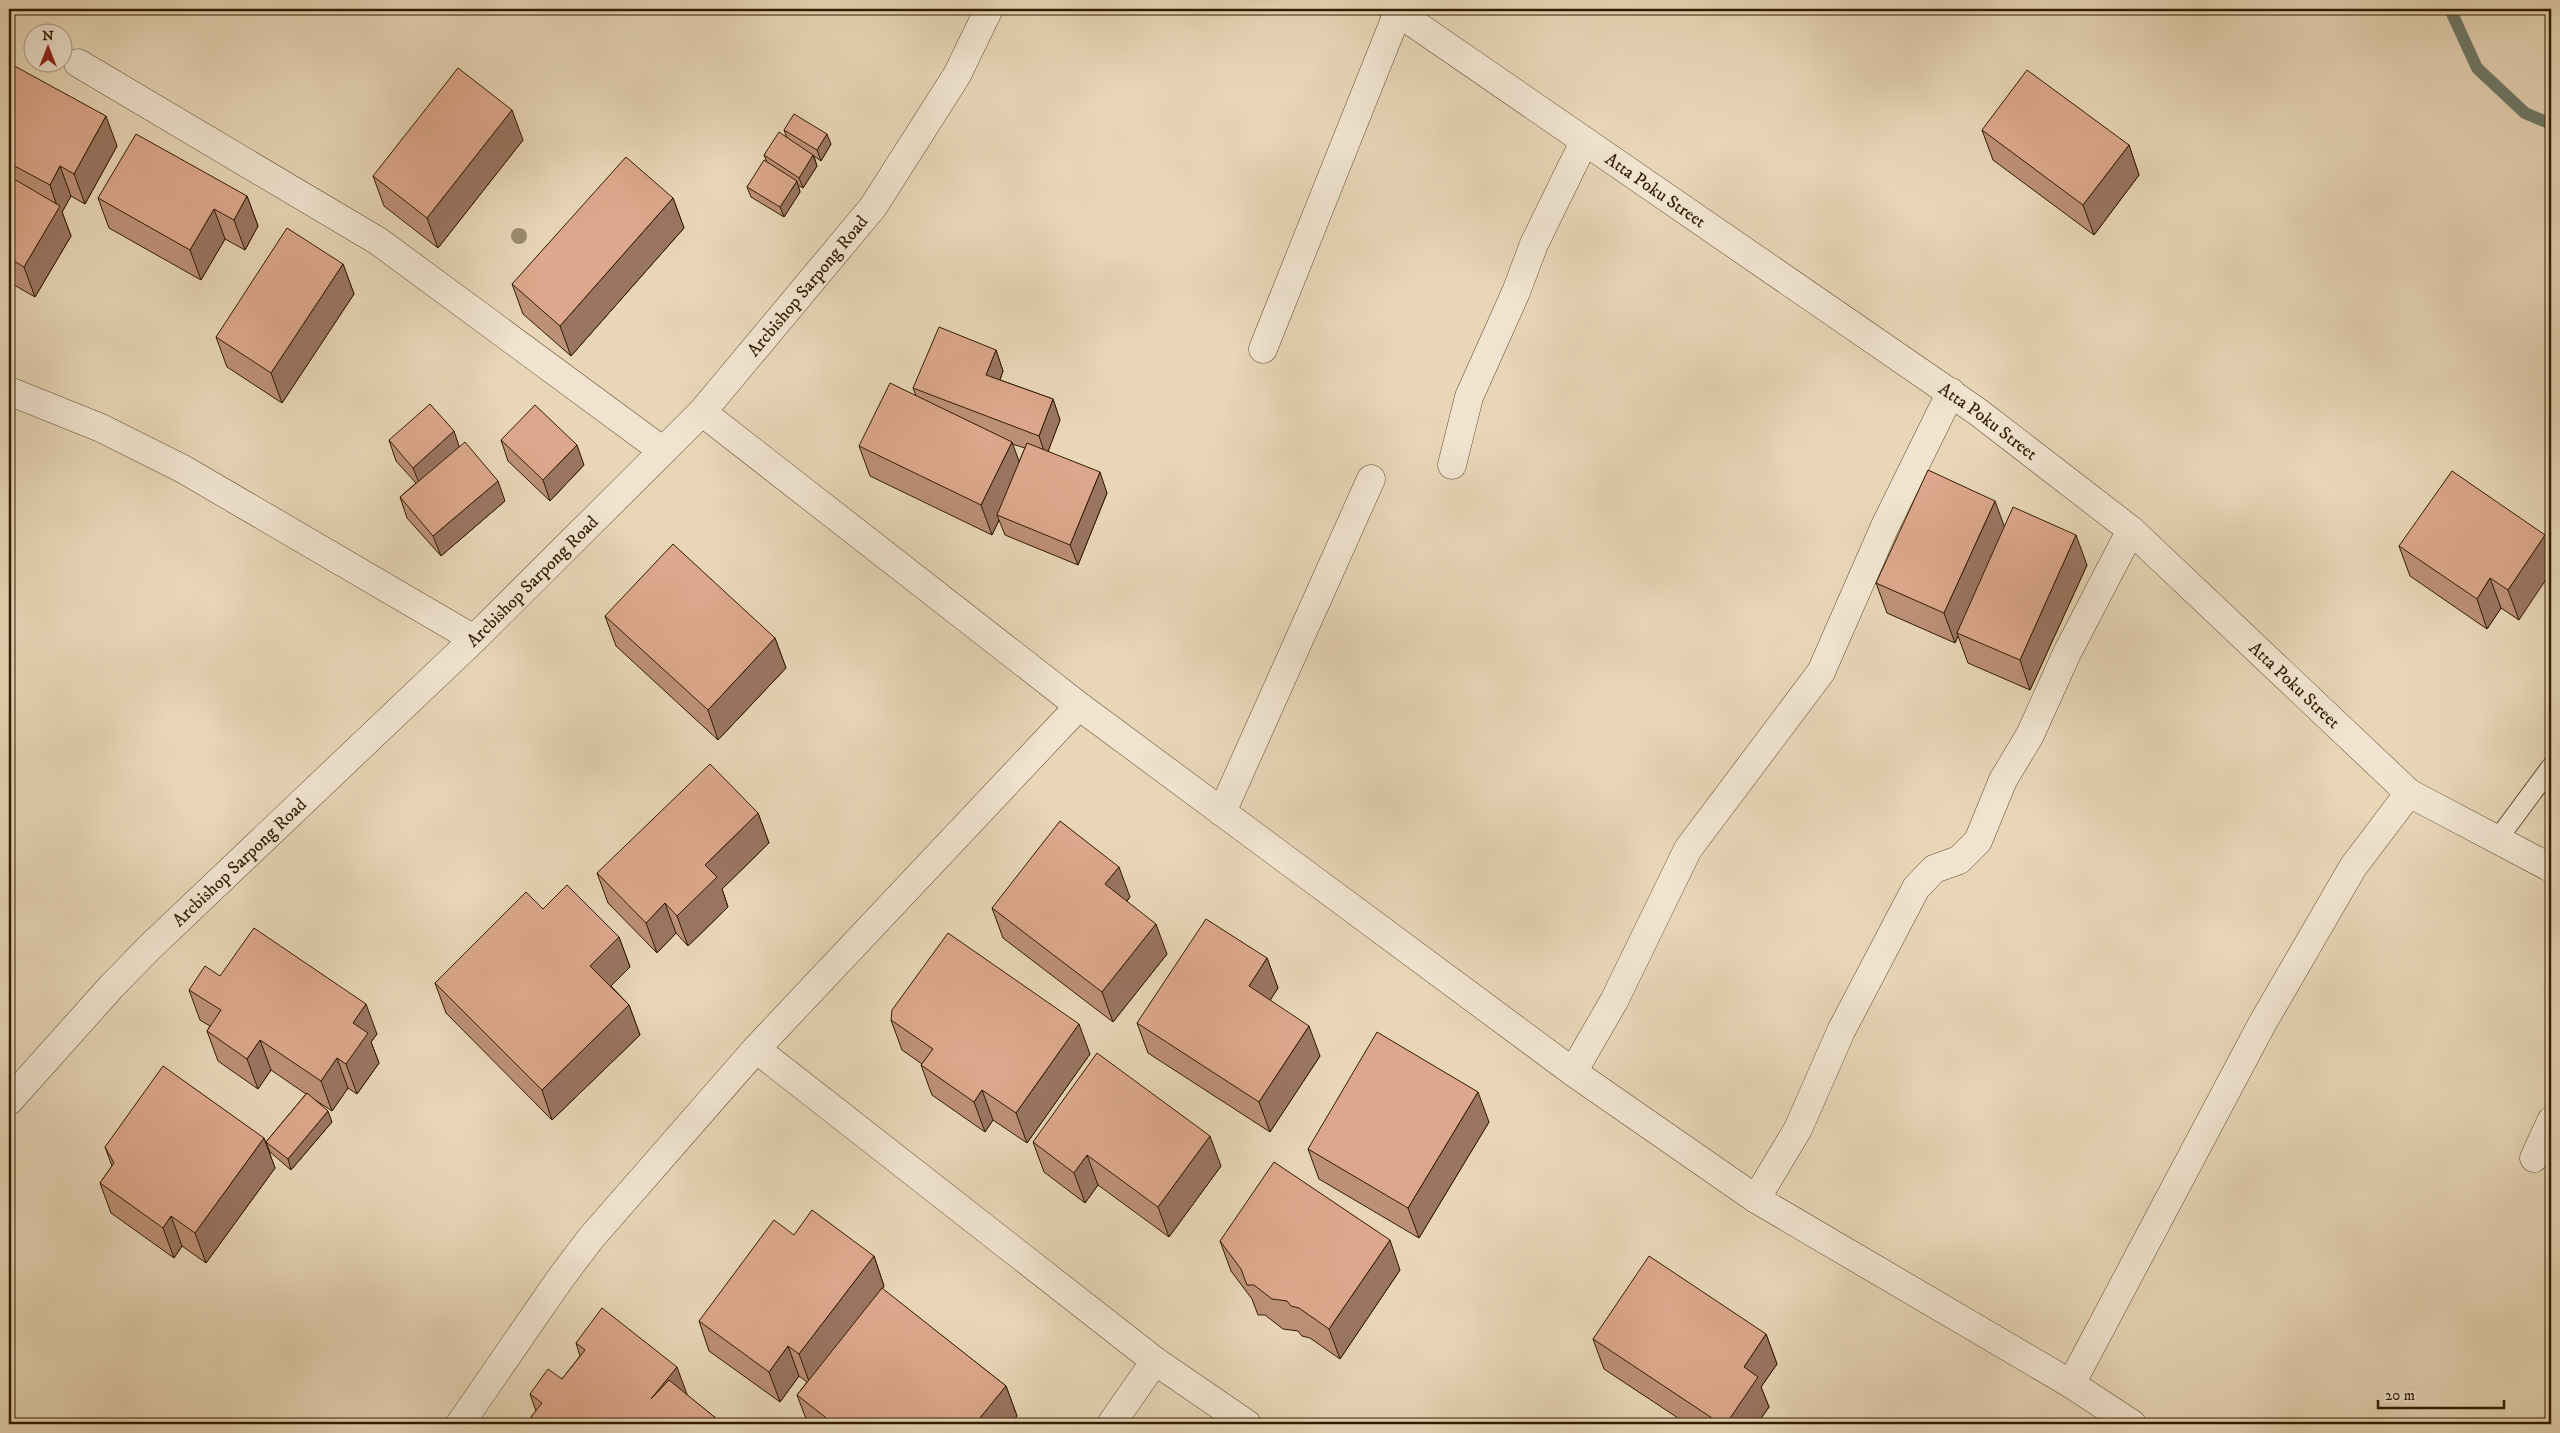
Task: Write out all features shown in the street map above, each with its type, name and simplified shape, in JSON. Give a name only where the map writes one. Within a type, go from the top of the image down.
[{"type":"street","name":"Arcbishop Sarpong Road","points":[[9,1101],[150,947],[474,639],[702,412],[873,207],[957,75],[989,9]]},
{"type":"street","points":[[1263,349],[1396,11]]},
{"type":"street","name":"Atta Poku Street","points":[[1396,11],[1584,142],[1951,392],[2131,530],[2409,793],[2551,868]]},
{"type":"street","points":[[78,63],[378,241],[663,451]]},
{"type":"street","points":[[1452,464],[1469,397],[1516,292],[1534,244],[1584,142]]},
{"type":"street","points":[[9,391],[101,428],[183,469],[474,639]]},
{"type":"street","points":[[1574,1072],[1614,1002],[1688,849],[1821,672],[1885,526],[1951,392]]},
{"type":"street","points":[[702,412],[1079,706],[1574,1072],[1756,1199],[2071,1384],[2132,1424]]},
{"type":"street","points":[[1222,812],[1371,479]]},
{"type":"street","points":[[1756,1199],[1798,1129],[1841,1031],[1916,888],[1934,869],[1959,860],[1978,841],[2003,780],[2030,735],[2067,654],[2131,530]]},
{"type":"street","points":[[460,1424],[560,1279],[591,1238],[756,1049],[1079,706]]},
{"type":"street","points":[[2071,1384],[2262,1024],[2353,867],[2409,793]]},
{"type":"street","points":[[756,1049],[1155,1361],[1247,1424]]},
{"type":"street","points":[[2534,1158],[2551,1121]]},
{"type":"street","points":[[1111,1424],[1155,1361]]},
{"type":"lane","points":[[2497,840],[2551,767]]},
{"type":"building","points":[[9,63],[22,70],[22,72],[25,72],[106,116],[74,174],[60,166],[50,185],[9,163]]},
{"type":"building","points":[[458,68],[512,110],[427,218],[373,176]]},
{"type":"building","points":[[2027,70],[2129,145],[2083,205],[1982,130]]},
{"type":"building","points":[[794,114],[827,134],[817,150],[784,130]]},
{"type":"building","points":[[779,132],[813,155],[799,178],[764,155]]},
{"type":"building","points":[[136,134],[247,196],[234,220],[214,209],[190,250],[98,198]]},
{"type":"building","points":[[626,157],[673,198],[560,326],[512,284]]},
{"type":"building","points":[[764,160],[797,181],[780,207],[747,187]]},
{"type":"building","points":[[9,176],[60,206],[24,267],[9,258]]},
{"type":"building","points":[[287,228],[343,264],[271,373],[216,337]]},
{"type":"building","points":[[939,327],[996,350],[986,375],[1053,399],[1039,436],[913,388]]},
{"type":"building","points":[[890,383],[1012,442],[981,505],[859,446]]},
{"type":"building","points":[[430,404],[454,431],[413,468],[389,440]]},
{"type":"building","points":[[535,405],[577,445],[543,480],[501,440]]},
{"type":"building","points":[[465,442],[498,481],[433,536],[400,497]]},
{"type":"building","points":[[1027,443],[1100,472],[1070,545],[997,515]]},
{"type":"building","points":[[1928,470],[1995,501],[1944,613],[1876,583]]},
{"type":"building","points":[[2452,471],[2545,535],[2508,590],[2490,578],[2477,599],[2399,546]]},
{"type":"building","points":[[2013,507],[2076,535],[2020,660],[1957,633]]},
{"type":"building","points":[[673,544],[775,638],[708,710],[605,616]]},
{"type":"building","points":[[710,764],[758,813],[705,865],[717,877],[677,916],[665,903],[646,923],[597,873]]},
{"type":"building","points":[[1060,821],[1119,867],[1105,884],[1156,924],[1102,992],[992,908]]},
{"type":"building","points":[[567,885],[619,937],[590,966],[629,1005],[542,1090],[435,983],[526,892],[543,909]]},
{"type":"building","points":[[1206,919],[1267,958],[1249,986],[1309,1026],[1259,1102],[1137,1023]]},
{"type":"building","points":[[254,928],[366,1004],[353,1023],[368,1033],[346,1064],[337,1058],[321,1081],[260,1040],[247,1059],[207,1031],[221,1010],[189,990],[205,966],[220,976]]},
{"type":"building","points":[[948,933],[1079,1024],[1016,1113],[982,1090],[974,1102],[921,1065],[933,1049],[891,1020],[892,1010]]},
{"type":"building","points":[[1377,1032],[1478,1092],[1408,1208],[1308,1149]]},
{"type":"building","points":[[1097,1053],[1210,1136],[1158,1207],[1087,1155],[1074,1173],[1033,1142]]},
{"type":"building","points":[[163,1066],[264,1138],[195,1233],[171,1216],[163,1228],[100,1183],[114,1163],[105,1147]]},
{"type":"building","points":[[307,1093],[328,1111],[288,1159],[266,1142]]},
{"type":"building","points":[[1274,1162],[1390,1240],[1329,1329],[1299,1308],[1291,1306],[1287,1301],[1272,1299],[1254,1285],[1247,1285],[1241,1269],[1220,1241]]},
{"type":"building","points":[[812,1210],[874,1256],[799,1354],[788,1346],[769,1372],[699,1321],[774,1220],[794,1235]]},
{"type":"building","points":[[1649,1256],[1766,1334],[1744,1367],[1758,1377],[1726,1424],[1721,1424],[1593,1339]]},
{"type":"building","points":[[882,1288],[1006,1386],[975,1424],[834,1424],[797,1395]]},
{"type":"building","points":[[602,1308],[677,1367],[651,1399],[669,1380],[723,1424],[541,1424],[531,1417],[542,1403],[530,1394],[548,1369],[562,1379],[585,1350],[576,1343]]},
{"type":"building","points":[[778,1418],[786,1424],[774,1424]]},
{"type":"waterway","points":[[2450,9],[2477,68],[2525,113],[2551,124]]}]
